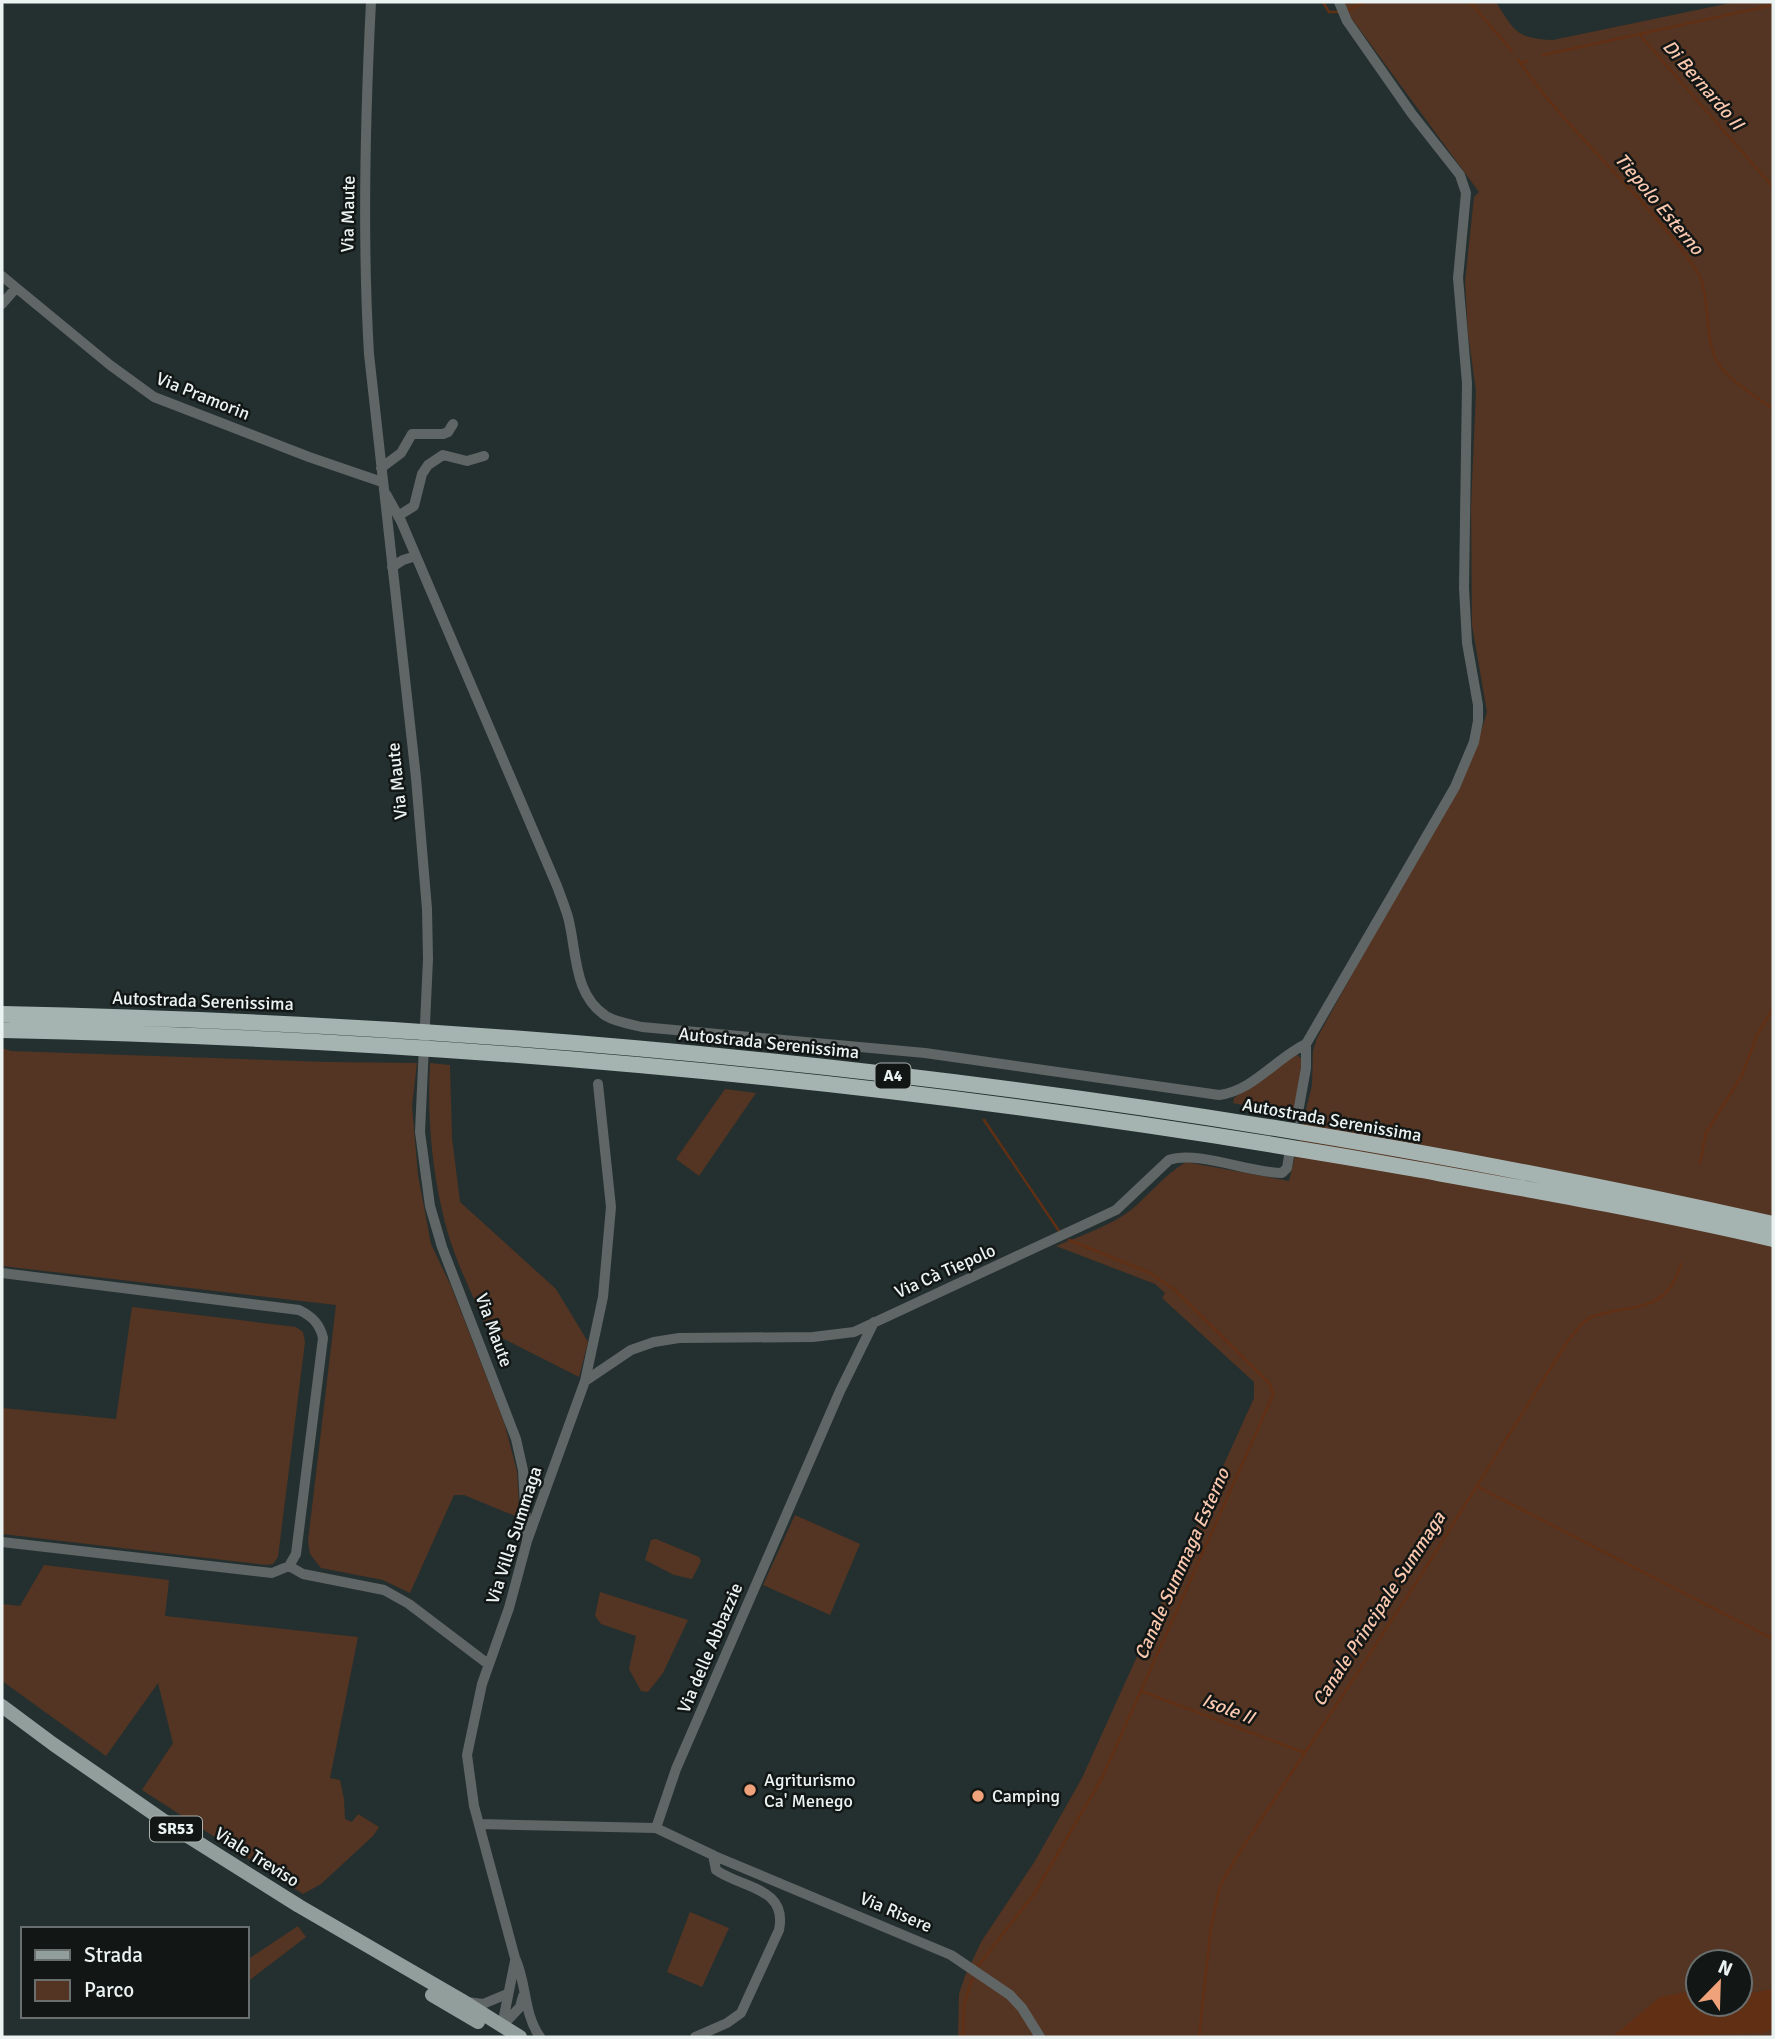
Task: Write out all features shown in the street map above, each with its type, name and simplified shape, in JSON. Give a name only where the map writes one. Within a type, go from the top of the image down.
[{"type":"highway","name":"Autostrada Serenissima","points":[[2,1014],[157,1017],[410,1031],[706,1055],[999,1088],[1284,1130],[1539,1175],[1773,1224]]},
{"type":"highway","name":"Autostrada Serenissima","points":[[2,1030],[166,1033],[405,1045],[705,1070],[1005,1104],[1286,1146],[1537,1191],[1773,1238]]},
{"type":"main road","name":"Viale Treviso","points":[[2,1706],[167,1823],[357,1942],[461,2000],[505,2034]]},
{"type":"main road","name":"Viale Treviso","points":[[357,1942],[433,1995],[505,2034],[520,2037]]},
{"type":"street","name":"Via Maute","points":[[371,2],[367,73],[366,300],[382,485],[416,778],[425,887],[428,959],[420,1132],[430,1206],[442,1247],[512,1429],[524,1486],[527,1541]]},
{"type":"street","points":[[1297,1118],[1306,1068],[1307,1044],[1455,787],[1474,742],[1478,721],[1464,588],[1467,383],[1458,278],[1465,193],[1460,175],[1412,114],[1342,8]]},
{"type":"street","name":"Via Pramorin","points":[[2,276],[110,365],[154,397],[382,485]]},
{"type":"street","points":[[2,304],[16,288]]},
{"type":"street","points":[[381,468],[401,453],[412,434],[443,434],[448,432],[453,424]]},
{"type":"street","points":[[398,516],[417,502],[418,483],[428,465],[443,455],[467,461],[484,456]]},
{"type":"street","points":[[382,485],[416,556],[557,887],[568,918],[579,975],[586,995],[606,1016],[642,1027],[925,1053],[1219,1095],[1233,1094],[1290,1052],[1307,1044]]},
{"type":"street","points":[[392,567],[416,556]]},
{"type":"street","name":"Via Villa Summaga","points":[[540,2037],[531,2021],[520,1969],[479,1824],[468,1774],[467,1755],[476,1706],[488,1664],[509,1608],[527,1541],[585,1381],[603,1297],[611,1207],[598,1084]]},
{"type":"street","name":"Via Cà Tiepolo","points":[[585,1381],[632,1350],[654,1342],[679,1338],[839,1335],[854,1332],[1116,1210],[1169,1160],[1195,1159],[1268,1173],[1282,1173],[1287,1168],[1289,1156]]},
{"type":"street","points":[[2,1273],[299,1310],[312,1317],[322,1330],[323,1338],[296,1554],[289,1566],[271,1573],[2,1542]]},
{"type":"street","name":"Via delle Abbazzie","points":[[656,1828],[676,1769],[840,1391],[874,1322]]},
{"type":"street","points":[[524,1486],[546,1492]]},
{"type":"street","points":[[289,1566],[303,1574],[372,1586],[393,1594],[488,1664]]},
{"type":"street","points":[[2,1698],[53,1744]]},
{"type":"street","points":[[479,1824],[656,1828]]},
{"type":"street","name":"Via Risere","points":[[656,1828],[713,1855],[951,1955],[1010,1995],[1023,2008],[1040,2037]]},
{"type":"street","name":"Via Risere","points":[[695,2037],[727,2023],[741,2013],[779,1930],[781,1920],[779,1910],[767,1894],[716,1870],[713,1855]]},
{"type":"street","points":[[505,2034],[507,1994],[515,1958]]},
{"type":"street","points":[[505,2034],[520,2007],[524,1993]]},
{"type":"street","points":[[461,2000],[483,2004],[507,1994]]},
{"type":"green space","points":[[1343,2],[1496,2],[1518,32],[1553,40],[1735,2],[1773,2],[1773,2037],[958,2037],[959,1994],[965,1976],[981,1942],[1035,1861],[1082,1778],[1254,1398],[1254,1382],[1162,1298],[1165,1293],[1155,1284],[1056,1246],[1123,1216],[1186,1162],[1289,1181],[1312,1085],[1313,1051],[1317,1038],[1475,751],[1487,712],[1472,625],[1471,507],[1476,391],[1468,334],[1465,282],[1474,197],[1479,192],[1352,19]]},
{"type":"green space","points":[[2,1048],[11,1051],[417,1063],[412,1106],[418,1175],[431,1244],[451,1286],[504,1422],[517,1471],[520,1518],[464,1495],[454,1495],[410,1593],[383,1580],[321,1568],[310,1554],[308,1541],[336,1305],[2,1266]]},
{"type":"green space","points":[[1297,1055],[1302,1059],[1296,1110],[1291,1115],[1233,1103],[1234,1098],[1290,1056]]},
{"type":"green space","points":[[430,1063],[450,1065],[452,1138],[460,1202],[556,1289],[588,1342],[579,1377],[500,1337],[490,1336],[456,1257],[442,1209],[432,1147]]},
{"type":"green space","points":[[725,1089],[756,1093],[699,1176],[676,1159]]},
{"type":"green space","points":[[132,1307],[296,1327],[303,1332],[305,1342],[278,1557],[273,1564],[2,1534],[2,1408],[116,1419]]},
{"type":"green space","points":[[795,1515],[860,1544],[830,1615],[763,1585]]},
{"type":"green space","points":[[656,1539],[699,1557],[701,1561],[692,1579],[674,1575],[645,1560],[651,1540]]},
{"type":"green space","points":[[44,1565],[169,1580],[165,1616],[358,1637],[330,1778],[340,1780],[345,1819],[352,1822],[358,1814],[379,1827],[373,1836],[321,1884],[303,1894],[142,1790],[173,1743],[158,1683],[106,1756],[2,1681],[2,1604],[20,1606]]},
{"type":"green space","points":[[600,1592],[688,1620],[663,1673],[648,1692],[641,1691],[629,1669],[636,1636],[601,1624],[595,1616]]},
{"type":"green space","points":[[690,1912],[729,1928],[702,1987],[667,1972]]},
{"type":"green space","points":[[298,1926],[306,1937],[248,1981],[248,1959]]},
{"type":"shaded area","points":[[1773,1989],[1773,2028],[1764,2033],[1612,2037],[1660,1997],[1684,1993],[1684,2018],[1754,2018],[1754,1992]]},
{"type":"waterway","name":"Tiepolo Esterno","points":[[1323,2],[1329,12],[1338,12]]},
{"type":"waterway","name":"Tiepolo Esterno","points":[[1348,10],[1365,2]]},
{"type":"waterway","name":"Tiepolo Esterno","points":[[1470,2],[1512,51]]},
{"type":"waterway","points":[[1543,55],[1773,5]]},
{"type":"waterway","name":"Di Bernardo II","points":[[1639,34],[1773,187]]},
{"type":"waterway","name":"Tiepolo Esterno","points":[[1518,60],[1560,114],[1653,214],[1695,268],[1704,290],[1712,350],[1717,361],[1734,381],[1773,409]]},
{"type":"waterway","name":"Tiepolo Esterno","points":[[1520,64],[1527,61]]},
{"type":"waterway","name":"Canale Principale Summaga","points":[[1700,1163],[1706,1133],[1742,1075],[1757,1035],[1773,1008]]},
{"type":"waterway","name":"Canale Summaga Esterno","points":[[984,1120],[1059,1231]]},
{"type":"waterway","name":"Canale Summaga Esterno","points":[[978,1966],[1034,1894],[1102,1778],[1273,1395],[1270,1384],[1175,1290],[1150,1273],[1069,1240]]},
{"type":"waterway","name":"Canale Principale Summaga","points":[[1199,2037],[1211,1927],[1220,1886],[1234,1861],[1418,1580],[1567,1342],[1582,1324],[1594,1316],[1647,1304],[1657,1299],[1667,1292],[1681,1264]]},
{"type":"waterway","points":[[1478,1487],[1773,1639]]},
{"type":"waterway","name":"Isole II","points":[[1141,1691],[1305,1753]]},
{"type":"waterway","name":"Canale Summaga Esterno","points":[[963,2037],[964,2005],[972,1979]]},
{"type":"place","name":"Agriturismo Ca' Menego","points":[[750,1790]]},
{"type":"place","name":"Camping","points":[[978,1796]]}]
